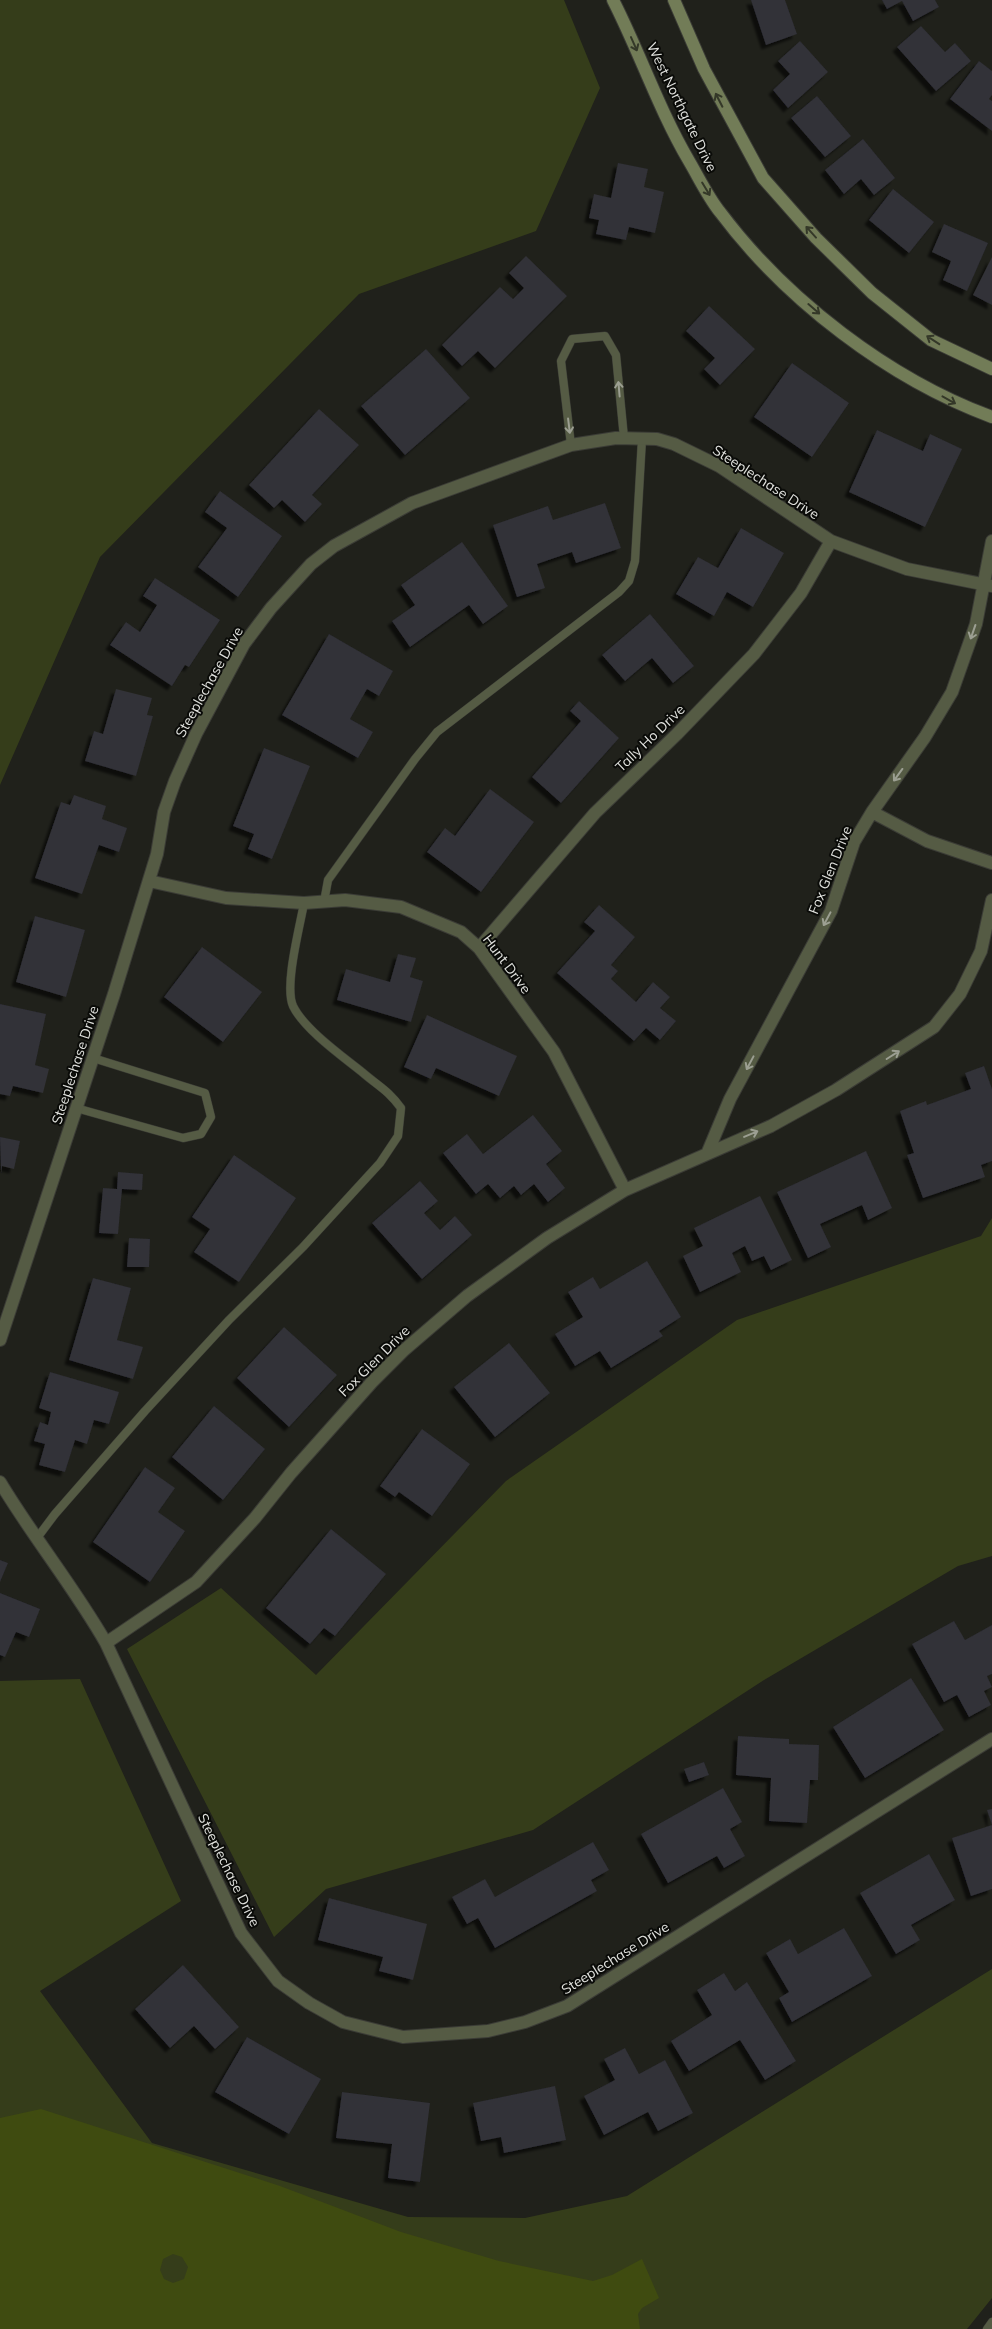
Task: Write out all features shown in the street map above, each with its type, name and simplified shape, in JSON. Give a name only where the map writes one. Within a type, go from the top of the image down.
[{"type":"main road","name":"West Northgate Drive","points":[[613,0],[688,159],[720,212],[776,276],[830,322],[882,360],[958,404],[992,417]]},
{"type":"main road","points":[[674,0],[704,69],[763,178],[816,238],[872,293],[931,340],[992,369]]},
{"type":"street","name":"Steeplechase Drive","points":[[0,1340],[149,881],[157,854],[164,812],[196,734],[244,644],[271,608],[311,564],[334,546],[412,503],[571,445],[624,438],[642,439],[674,444],[719,466],[831,541],[907,569],[988,585]]},
{"type":"street","name":"Tally Ho Drive","points":[[479,948],[595,813],[678,734],[754,654],[802,593],[831,541]]},
{"type":"street","name":"Fox Glen Drive","points":[[706,1154],[730,1099],[831,911],[854,842],[872,812],[925,737],[952,692],[988,585],[992,541]]},
{"type":"street","points":[[872,812],[927,841],[992,862]]},
{"type":"street","name":"Hunt Drive","points":[[149,881],[226,898],[304,904],[345,900],[401,907],[461,932],[479,948],[554,1052],[624,1190]]},
{"type":"street","name":"Fox Glen Drive","points":[[106,1643],[196,1582],[255,1518],[291,1473],[372,1382],[410,1344],[467,1296],[547,1238],[624,1190],[771,1126],[836,1090],[934,1027],[960,994],[981,951],[992,900]]},
{"type":"street","name":"Steeplechase Drive","points":[[0,1482],[18,1513],[83,1603],[106,1643],[209,1866],[246,1940],[278,1982],[308,2003],[343,2022],[403,2037],[488,2031],[524,2022],[567,2006],[992,1739]]},
{"type":"lane","points":[[571,445],[561,361],[572,338],[605,336],[616,355],[624,438]]},
{"type":"lane","points":[[324,902],[328,880],[415,758],[437,732],[618,592],[629,581],[635,561],[642,439]]},
{"type":"lane","points":[[37,1538],[55,1514],[145,1411],[228,1320],[303,1247],[380,1163],[398,1136],[401,1108],[390,1092],[363,1073],[318,1034],[292,1005],[290,986],[292,966],[304,904]]},
{"type":"lane","points":[[76,1108],[183,1138],[201,1134],[211,1117],[205,1093],[93,1058]]},
{"type":"lane","points":[[987,2329],[992,2322]]},
{"type":"shaded area","points":[[0,0],[564,0],[600,88],[536,231],[359,294],[100,557],[0,785]]},
{"type":"shaded area","points":[[992,1218],[992,1556],[958,1566],[764,1680],[533,1830],[326,1889],[274,1937],[127,1649],[221,1588],[316,1675],[506,1481],[737,1320],[981,1236]]},
{"type":"shaded area","points":[[80,1679],[181,1901],[40,1991],[152,2143],[408,2217],[525,2218],[627,2196],[992,1969],[992,2298],[967,2329],[0,2329],[0,1681]]},
{"type":"shaded area","points":[[41,2109],[280,2186],[401,2232],[499,2261],[593,2281],[612,2275],[642,2259],[659,2298],[642,2308],[638,2314],[640,2329],[0,2329],[0,2118]],"holes":[[[173,2254],[182,2257],[188,2267],[184,2279],[173,2283],[164,2279],[160,2270],[163,2259]]]},
{"type":"building","points":[[751,0],[785,0],[797,34],[766,45]]},
{"type":"building","points":[[882,0],[935,0],[939,7],[913,21],[902,1],[887,9]]},
{"type":"building","points":[[921,26],[945,52],[955,43],[971,61],[936,91],[897,47]]},
{"type":"building","points":[[800,41],[828,72],[788,108],[773,90],[790,74],[778,61]]},
{"type":"building","points":[[979,61],[992,71],[992,95],[989,99],[992,101],[992,131],[950,99]]},
{"type":"building","points":[[817,96],[851,136],[825,157],[791,118]]},
{"type":"building","points":[[863,139],[895,178],[874,195],[861,179],[844,194],[825,170]]},
{"type":"building","points":[[618,163],[648,169],[644,187],[664,192],[655,233],[629,227],[626,240],[596,234],[599,220],[589,218],[594,194],[611,198]]},
{"type":"building","points":[[893,189],[934,222],[909,253],[869,220]]},
{"type":"building","points":[[944,224],[988,243],[967,291],[943,280],[951,261],[932,252]]},
{"type":"building","points":[[526,256],[567,296],[495,368],[478,351],[462,366],[442,345],[500,287],[513,299],[524,288],[509,273]]},
{"type":"building","points":[[992,257],[992,305],[973,295]]},
{"type":"building","points":[[709,306],[755,349],[720,385],[704,369],[715,358],[686,331]]},
{"type":"building","points":[[426,349],[470,398],[405,455],[361,406]]},
{"type":"building","points":[[792,363],[849,403],[812,457],[754,417]]},
{"type":"building","points":[[319,409],[359,445],[312,495],[322,504],[305,522],[282,500],[274,508],[249,485]]},
{"type":"building","points":[[877,430],[923,451],[930,434],[962,449],[925,527],[849,492]]},
{"type":"building","points":[[220,491],[282,536],[238,597],[198,567],[227,528],[205,512]]},
{"type":"building","points":[[605,503],[621,548],[576,563],[572,552],[537,564],[545,588],[517,597],[493,525],[548,506],[553,520]]},
{"type":"building","points":[[741,528],[784,553],[753,607],[727,592],[714,616],[676,594],[698,557],[718,568]]},
{"type":"building","points":[[462,542],[508,606],[483,624],[469,605],[410,647],[392,621],[415,605],[401,585]]},
{"type":"building","points":[[155,578],[220,620],[189,667],[185,665],[172,686],[110,645],[126,622],[140,632],[157,605],[143,596]]},
{"type":"building","points":[[650,614],[694,666],[673,683],[652,658],[625,681],[602,655]]},
{"type":"building","points":[[329,634],[393,671],[379,696],[367,689],[350,719],[373,732],[358,758],[282,715]]},
{"type":"building","points":[[116,689],[152,698],[147,715],[153,716],[136,776],[85,761],[94,731],[103,734]]},
{"type":"building","points":[[579,701],[619,738],[561,803],[532,777],[581,721],[570,711]]},
{"type":"building","points":[[264,748],[310,766],[272,859],[248,849],[254,834],[233,826]]},
{"type":"building","points":[[490,789],[534,822],[481,892],[427,852],[445,828],[455,836]]},
{"type":"building","points":[[74,795],[106,806],[102,819],[127,828],[119,852],[99,845],[82,894],[35,878],[61,802],[70,805]]},
{"type":"building","points":[[599,905],[635,937],[611,965],[618,971],[611,979],[636,1002],[653,982],[670,997],[660,1008],[676,1021],[660,1040],[646,1028],[634,1041],[557,973],[595,931],[584,922]]},
{"type":"building","points":[[35,916],[85,930],[66,997],[16,982]]},
{"type":"building","points":[[202,947],[262,992],[223,1042],[164,997]]},
{"type":"building","points":[[398,954],[416,958],[410,977],[423,981],[411,1022],[337,1000],[346,969],[390,982]]},
{"type":"building","points":[[0,1004],[46,1014],[35,1065],[49,1069],[43,1093],[13,1086],[10,1096],[0,1094]]},
{"type":"building","points":[[427,1015],[517,1056],[499,1096],[436,1068],[431,1079],[404,1067]]},
{"type":"building","points":[[984,1066],[992,1089],[992,1161],[981,1165],[985,1177],[923,1198],[907,1155],[914,1153],[900,1111],[926,1101],[927,1105],[971,1089],[965,1073]]},
{"type":"building","points":[[533,1115],[562,1151],[546,1164],[565,1188],[548,1202],[534,1184],[521,1195],[514,1186],[500,1198],[488,1184],[476,1194],[443,1153],[467,1134],[483,1154]]},
{"type":"building","points":[[0,1137],[20,1141],[14,1169],[2,1166],[1,1173]]},
{"type":"building","points":[[866,1151],[892,1208],[868,1220],[862,1205],[820,1224],[831,1247],[808,1258],[777,1192]]},
{"type":"building","points":[[234,1155],[296,1198],[239,1282],[194,1252],[210,1229],[192,1217]]},
{"type":"building","points":[[118,1172],[143,1174],[142,1190],[122,1189],[118,1234],[99,1233],[103,1188],[117,1189]]},
{"type":"building","points":[[420,1181],[438,1201],[424,1213],[440,1230],[455,1216],[472,1235],[422,1279],[372,1223]]},
{"type":"building","points":[[760,1196],[792,1260],[771,1270],[764,1256],[752,1261],[745,1246],[732,1253],[741,1272],[700,1292],[683,1256],[703,1246],[694,1228]]},
{"type":"building","points":[[129,1238],[150,1239],[149,1267],[127,1267]]},
{"type":"building","points":[[647,1261],[681,1317],[659,1331],[663,1336],[611,1368],[600,1351],[575,1366],[555,1334],[583,1317],[568,1292],[593,1277],[600,1289]]},
{"type":"building","points":[[93,1278],[131,1288],[117,1340],[143,1347],[133,1379],[69,1360]]},
{"type":"building","points":[[284,1327],[337,1375],[289,1427],[237,1378]]},
{"type":"building","points":[[509,1343],[550,1393],[495,1437],[454,1387]]},
{"type":"building","points":[[50,1372],[119,1392],[109,1424],[94,1420],[87,1444],[75,1440],[65,1472],[39,1465],[45,1444],[34,1441],[40,1422],[48,1425],[51,1412],[39,1408]]},
{"type":"building","points":[[214,1406],[265,1449],[223,1500],[172,1457]]},
{"type":"building","points":[[422,1429],[470,1464],[432,1516],[399,1492],[395,1497],[380,1486]]},
{"type":"building","points":[[145,1467],[175,1488],[158,1512],[185,1531],[150,1582],[93,1542]]},
{"type":"building","points":[[331,1529],[386,1574],[335,1636],[324,1628],[310,1644],[266,1608]]},
{"type":"building","points":[[0,1560],[8,1563],[0,1582]]},
{"type":"building","points":[[0,1593],[40,1609],[29,1637],[16,1632],[5,1657],[0,1655]]},
{"type":"building","points":[[954,1621],[965,1640],[992,1625],[992,1674],[987,1676],[992,1687],[984,1691],[991,1705],[969,1717],[957,1695],[944,1702],[912,1644]]},
{"type":"building","points":[[911,1678],[944,1730],[865,1778],[833,1727]]},
{"type":"building","points":[[738,1736],[789,1739],[789,1744],[819,1745],[818,1780],[810,1780],[807,1823],[769,1821],[771,1778],[736,1775]]},
{"type":"building","points":[[704,1762],[709,1775],[689,1782],[684,1769]]},
{"type":"building","points":[[723,1788],[742,1822],[730,1829],[745,1856],[724,1868],[717,1856],[668,1883],[641,1834]]},
{"type":"building","points":[[992,1809],[992,1825],[987,1810]]},
{"type":"building","points":[[992,1825],[992,1889],[971,1896],[952,1838]]},
{"type":"building","points":[[593,1842],[609,1870],[591,1880],[597,1891],[495,1948],[478,1918],[467,1924],[452,1897],[485,1879],[495,1897]]},
{"type":"building","points":[[929,1854],[955,1900],[911,1925],[920,1940],[896,1954],[860,1893]]},
{"type":"building","points":[[329,1898],[427,1924],[413,1980],[379,1971],[383,1957],[318,1940]]},
{"type":"building","points":[[844,1928],[872,1976],[792,2022],[779,1998],[789,1992],[766,1953],[790,1939],[798,1954]]},
{"type":"building","points":[[183,1965],[239,2027],[215,2049],[194,2026],[170,2048],[135,2009]]},
{"type":"building","points":[[724,1973],[735,1991],[747,1982],[796,2061],[765,2080],[740,2040],[689,2071],[671,2041],[712,2015],[697,1990]]},
{"type":"building","points":[[247,2037],[321,2079],[289,2134],[215,2092]]},
{"type":"building","points":[[625,2048],[639,2074],[665,2060],[693,2113],[658,2131],[648,2112],[604,2135],[584,2096],[615,2080],[604,2059]]},
{"type":"building","points":[[555,2086],[566,2140],[504,2153],[501,2137],[481,2141],[473,2103]]},
{"type":"building","points":[[342,2092],[430,2103],[420,2182],[388,2178],[392,2144],[336,2138]]}]
